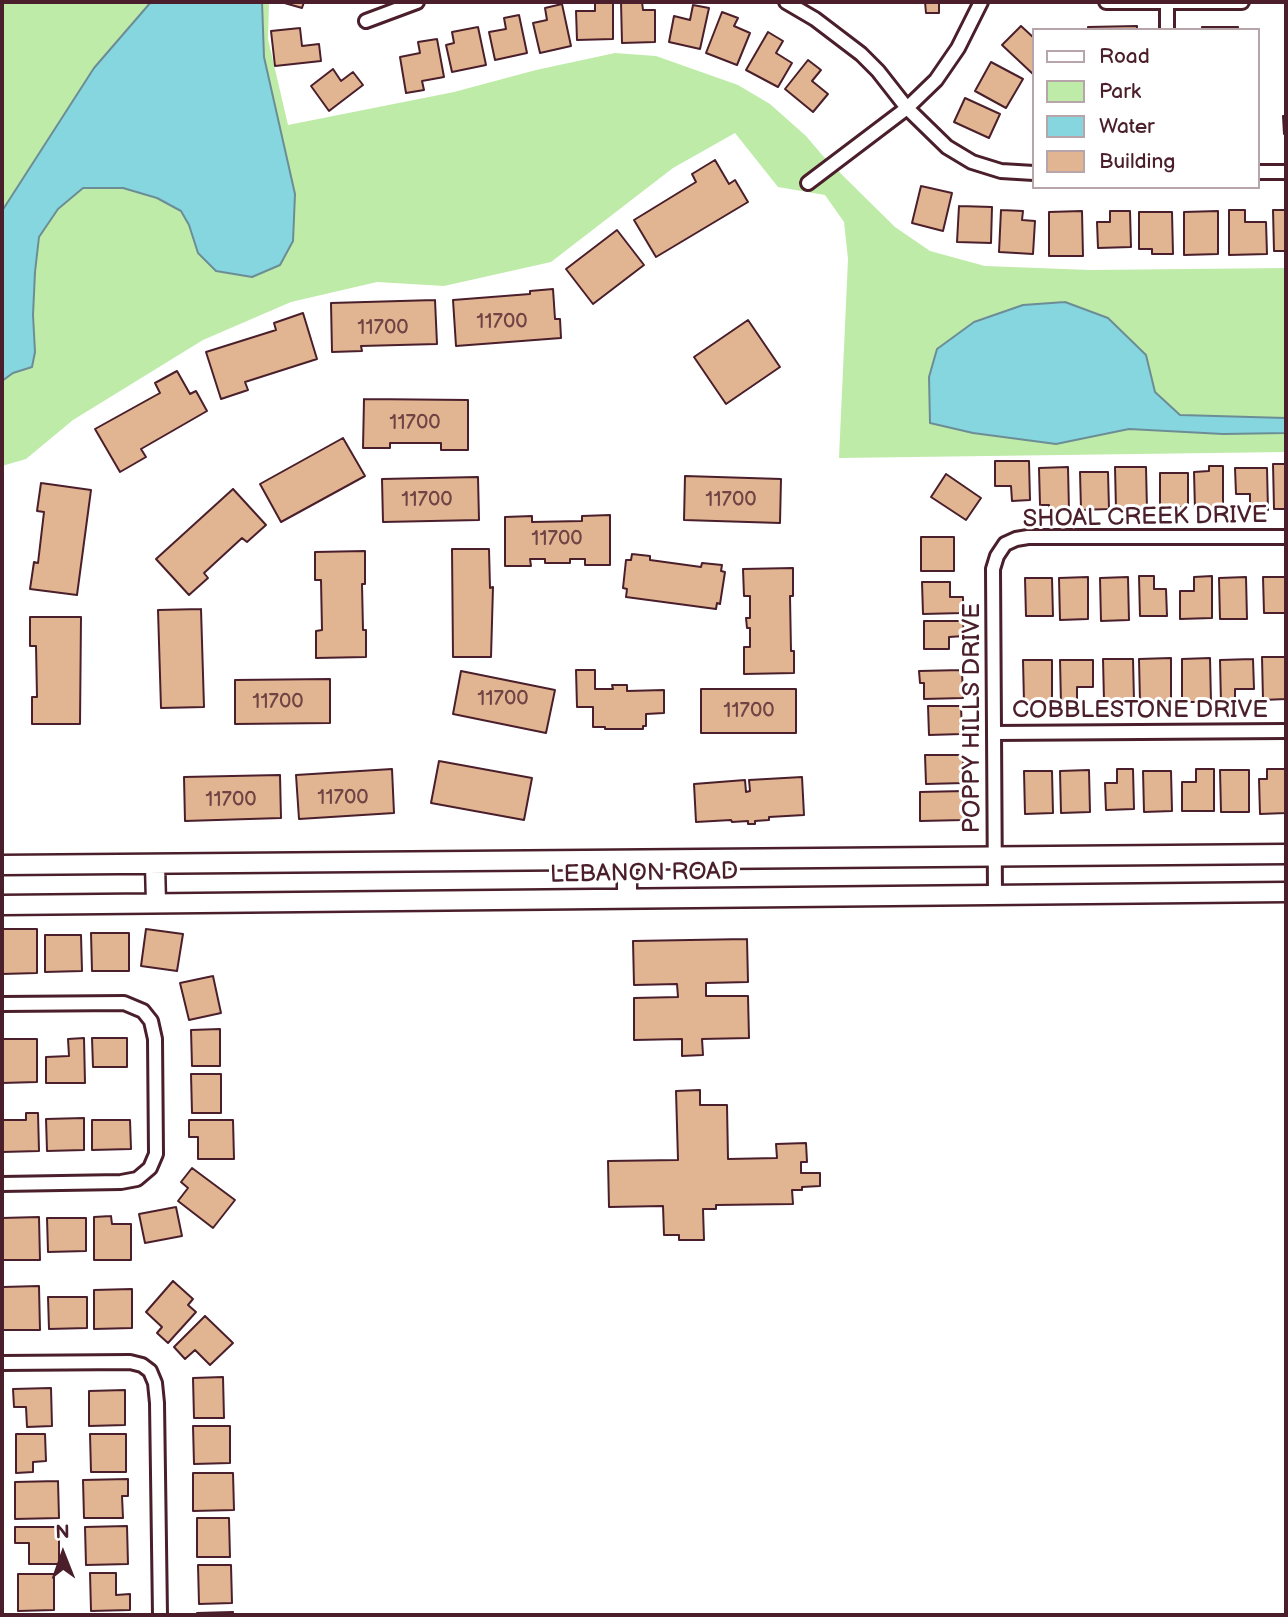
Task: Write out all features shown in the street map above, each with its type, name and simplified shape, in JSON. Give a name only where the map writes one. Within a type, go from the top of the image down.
[{"type":"main road","name":"LEBANON ROAD","points":[[2,865],[1286,854]]},
{"type":"main road","points":[[627,860],[627,898]]},
{"type":"main road","points":[[155,864],[156,903]]},
{"type":"main road","name":"LEBANON ROAD","points":[[2,905],[1286,892]]},
{"type":"street","points":[[366,21],[417,2]]},
{"type":"street","points":[[786,2],[815,19],[861,54],[934,137],[972,162],[1001,171],[1032,173]]},
{"type":"street","points":[[808,183],[907,108],[936,80],[958,48],[981,2]]},
{"type":"street","points":[[1106,2],[1242,2]]},
{"type":"street","points":[[1167,2],[1167,28]]},
{"type":"street","points":[[1260,172],[1286,172]]},
{"type":"street","name":"SHOAL CREEK DRIVE","points":[[1005,544],[1028,537],[1286,537]]},
{"type":"street","name":"POPPY HILLS DRIVE","points":[[995,895],[993,569],[996,556],[1005,544]]},
{"type":"street","name":"COBBLESTONE DRIVE","points":[[993,733],[1286,731]]},
{"type":"street","points":[[2,1004],[124,1003],[143,1010],[151,1021],[155,1051],[156,1154],[150,1168],[137,1179],[121,1182],[2,1184]]},
{"type":"street","points":[[2,1363],[130,1362],[142,1365],[150,1371],[155,1383],[157,1403],[160,1615]]},
{"type":"green space","points":[[2,2],[269,2],[268,39],[288,125],[454,92],[615,53],[656,56],[738,85],[770,104],[806,136],[895,227],[930,251],[985,266],[1090,270],[1286,268],[1286,452],[839,458],[848,259],[844,222],[825,195],[778,187],[735,133],[673,168],[551,262],[444,286],[377,282],[291,302],[203,340],[73,420],[26,459],[2,466]]},
{"type":"water","points":[[151,2],[262,2],[264,57],[295,194],[293,241],[280,265],[252,277],[216,271],[198,253],[189,225],[181,211],[157,198],[123,188],[83,188],[58,209],[39,237],[33,315],[35,352],[32,367],[13,373],[2,381],[2,211],[94,68]]},
{"type":"water","points":[[1065,302],[1108,318],[1146,355],[1155,392],[1180,415],[1286,418],[1286,433],[1223,434],[1129,429],[1056,444],[973,433],[930,423],[929,377],[937,349],[974,322],[1023,305]]},
{"type":"building","points":[[281,2],[304,2],[302,8]]},
{"type":"building","points":[[595,2],[613,2],[613,39],[577,40],[576,11],[595,11]]},
{"type":"building","points":[[621,2],[642,2],[643,10],[655,10],[655,42],[622,43]]},
{"type":"building","points":[[925,2],[939,2],[939,13],[926,13]]},
{"type":"building","points":[[562,4],[571,46],[540,53],[533,23],[547,20],[545,8]]},
{"type":"building","points":[[693,5],[709,8],[700,49],[669,42],[674,16],[690,20]]},
{"type":"building","points":[[722,12],[738,18],[734,26],[750,33],[737,65],[706,53]]},
{"type":"building","points":[[519,15],[527,53],[495,60],[489,32],[506,29],[504,18]]},
{"type":"building","points":[[1021,26],[1032,36],[1032,73],[1002,45]]},
{"type":"building","points":[[1137,26],[1137,28],[1088,28]]},
{"type":"building","points":[[478,27],[486,65],[452,72],[446,45],[454,43],[452,32]]},
{"type":"building","points":[[1202,27],[1238,27],[1238,28]]},
{"type":"building","points":[[300,28],[302,46],[319,44],[321,61],[275,66],[271,31]]},
{"type":"building","points":[[768,32],[783,41],[776,53],[792,63],[778,87],[746,70]]},
{"type":"building","points":[[437,39],[444,77],[422,81],[424,90],[406,93],[400,57],[420,53],[418,42]]},
{"type":"building","points":[[808,60],[821,70],[812,81],[828,94],[813,112],[785,89]]},
{"type":"building","points":[[991,62],[1023,79],[1006,108],[975,91]]},
{"type":"building","points":[[333,69],[341,81],[353,72],[363,85],[329,111],[311,86]]},
{"type":"building","points":[[965,98],[1000,114],[989,138],[954,122]]},
{"type":"building","points":[[1283,116],[1286,116],[1286,134],[1284,134]]},
{"type":"building","points":[[715,160],[729,184],[735,180],[748,202],[656,257],[634,220],[696,182],[692,174]]},
{"type":"building","points":[[921,186],[952,193],[943,231],[912,223]]},
{"type":"building","points":[[959,206],[992,207],[991,243],[957,242]]},
{"type":"building","points":[[1001,210],[1023,211],[1022,220],[1035,221],[1033,254],[999,252]]},
{"type":"building","points":[[1229,210],[1245,210],[1245,222],[1266,222],[1267,254],[1229,255]]},
{"type":"building","points":[[1273,210],[1286,210],[1286,251],[1274,251]]},
{"type":"building","points":[[1082,211],[1083,256],[1049,256],[1049,212]]},
{"type":"building","points":[[1110,211],[1130,211],[1131,247],[1098,248],[1097,222],[1110,222]]},
{"type":"building","points":[[1218,211],[1218,254],[1184,255],[1184,212]]},
{"type":"building","points":[[1139,212],[1172,212],[1173,254],[1152,254],[1152,249],[1139,249]]},
{"type":"building","points":[[617,230],[644,265],[593,304],[566,269]]},
{"type":"building","points":[[553,289],[555,319],[560,319],[561,338],[456,346],[453,300],[530,294],[530,291]]},
{"type":"building","points":[[435,300],[437,344],[361,346],[362,351],[332,352],[331,303]]},
{"type":"building","points":[[303,313],[317,359],[245,382],[248,390],[221,399],[206,352],[276,330],[274,323]]},
{"type":"building","points":[[748,320],[780,367],[726,404],[694,357]]},
{"type":"building","points":[[177,371],[190,394],[196,391],[207,411],[141,449],[146,457],[120,472],[95,429],[160,393],[155,383]]},
{"type":"building","points":[[364,399],[468,400],[468,450],[441,450],[441,443],[390,443],[390,448],[363,448]]},
{"type":"building","points":[[343,438],[365,476],[281,522],[260,484]]},
{"type":"building","points":[[995,461],[1029,461],[1030,500],[1012,501],[1011,486],[995,486]]},
{"type":"building","points":[[1273,464],[1286,464],[1286,509],[1274,509]]},
{"type":"building","points":[[1209,466],[1223,466],[1223,509],[1195,510],[1194,472],[1209,471]]},
{"type":"building","points":[[1068,467],[1069,511],[1049,511],[1049,505],[1040,505],[1039,468]]},
{"type":"building","points":[[1115,467],[1146,467],[1147,510],[1116,510]]},
{"type":"building","points":[[1235,468],[1267,468],[1268,510],[1250,510],[1250,494],[1236,494]]},
{"type":"building","points":[[1080,472],[1108,472],[1109,509],[1081,510]]},
{"type":"building","points":[[1160,473],[1188,473],[1188,507],[1160,508]]},
{"type":"building","points":[[946,474],[981,498],[966,520],[931,497]]},
{"type":"building","points":[[685,476],[781,479],[780,523],[684,520]]},
{"type":"building","points":[[478,477],[479,520],[383,522],[382,479]]},
{"type":"building","points":[[41,483],[91,490],[77,595],[30,589],[34,562],[38,563],[44,512],[37,511]]},
{"type":"building","points":[[233,489],[266,525],[247,542],[242,538],[204,573],[208,578],[189,595],[156,559]]},
{"type":"building","points":[[610,515],[610,565],[585,565],[585,559],[570,559],[570,563],[545,563],[545,559],[530,559],[531,566],[505,566],[505,517],[532,516],[532,522],[582,521],[582,516]]},
{"type":"building","points":[[921,537],[954,537],[954,571],[921,571]]},
{"type":"building","points":[[452,549],[489,549],[490,588],[493,587],[491,657],[453,657]]},
{"type":"building","points":[[365,551],[365,584],[362,584],[366,657],[316,658],[316,631],[322,630],[321,580],[315,580],[315,552]]},
{"type":"building","points":[[632,554],[650,556],[650,560],[701,567],[702,563],[722,565],[721,571],[725,572],[720,604],[717,603],[716,609],[626,597],[627,589],[623,588],[626,560],[631,560]]},
{"type":"building","points":[[793,568],[793,596],[790,596],[794,673],[744,674],[744,647],[750,647],[750,628],[747,628],[746,618],[750,618],[750,596],[744,596],[743,569]]},
{"type":"building","points":[[1139,576],[1154,576],[1154,589],[1166,589],[1167,616],[1140,616]]},
{"type":"building","points":[[1212,576],[1212,618],[1180,619],[1180,591],[1194,591],[1194,577]]},
{"type":"building","points":[[1088,577],[1088,619],[1060,620],[1059,578]]},
{"type":"building","points":[[1128,577],[1129,620],[1101,621],[1100,578]]},
{"type":"building","points":[[1246,577],[1247,619],[1220,619],[1219,578]]},
{"type":"building","points":[[1263,577],[1286,577],[1286,613],[1264,613]]},
{"type":"building","points":[[1025,578],[1052,578],[1053,616],[1026,616]]},
{"type":"building","points":[[922,582],[950,582],[950,597],[963,597],[963,613],[923,614]]},
{"type":"building","points":[[201,609],[204,707],[161,708],[158,610]]},
{"type":"building","points":[[30,617],[81,617],[80,724],[32,724],[32,697],[37,697],[36,646],[30,646]]},
{"type":"building","points":[[924,621],[963,621],[964,636],[949,637],[949,649],[924,649]]},
{"type":"building","points":[[1262,657],[1286,657],[1286,699],[1263,700]]},
{"type":"building","points":[[1171,658],[1171,701],[1140,702],[1139,659]]},
{"type":"building","points":[[1210,658],[1211,702],[1182,702],[1182,659]]},
{"type":"building","points":[[1103,659],[1133,659],[1134,701],[1104,701]]},
{"type":"building","points":[[1253,659],[1254,689],[1235,689],[1235,703],[1221,703],[1220,660]]},
{"type":"building","points":[[1023,660],[1052,660],[1052,703],[1024,703]]},
{"type":"building","points":[[1060,660],[1093,660],[1093,687],[1077,687],[1077,704],[1061,704]]},
{"type":"building","points":[[576,670],[595,670],[595,689],[613,689],[612,685],[627,685],[627,691],[664,690],[664,713],[646,714],[646,726],[643,726],[643,729],[593,727],[593,707],[577,707]]},
{"type":"building","points":[[962,670],[963,698],[924,699],[924,683],[920,683],[919,671]]},
{"type":"building","points":[[461,671],[555,690],[546,733],[453,714]]},
{"type":"building","points":[[330,679],[330,723],[235,724],[235,680]]},
{"type":"building","points":[[701,689],[796,689],[796,733],[701,733]]},
{"type":"building","points":[[928,706],[961,706],[962,734],[929,735]]},
{"type":"building","points":[[925,755],[963,755],[964,783],[926,784]]},
{"type":"building","points":[[439,761],[532,778],[524,820],[431,803]]},
{"type":"building","points":[[392,769],[394,813],[299,819],[296,775]]},
{"type":"building","points":[[1117,769],[1133,769],[1134,809],[1106,810],[1105,783],[1117,783]]},
{"type":"building","points":[[1196,769],[1214,769],[1214,811],[1182,811],[1182,782],[1196,782]]},
{"type":"building","points":[[1267,769],[1286,769],[1286,813],[1260,814],[1259,779],[1267,779]]},
{"type":"building","points":[[1089,770],[1090,812],[1061,813],[1060,771]]},
{"type":"building","points":[[1220,770],[1249,770],[1249,812],[1221,812]]},
{"type":"building","points":[[1024,771],[1052,771],[1053,813],[1025,814]]},
{"type":"building","points":[[1143,771],[1171,771],[1172,811],[1144,812]]},
{"type":"building","points":[[280,775],[281,818],[185,821],[184,777]]},
{"type":"building","points":[[802,777],[804,815],[769,817],[769,820],[755,821],[755,824],[731,820],[696,822],[694,784],[745,780],[746,792],[750,791],[749,780]]},
{"type":"building","points":[[964,791],[964,820],[920,821],[920,792]]},
{"type":"building","points":[[2,929],[37,929],[37,973],[2,974]]},
{"type":"building","points":[[146,929],[183,934],[177,971],[141,966]]},
{"type":"building","points":[[91,933],[129,933],[129,971],[92,971]]},
{"type":"building","points":[[45,935],[81,935],[82,971],[45,972]]},
{"type":"building","points":[[747,939],[748,982],[706,983],[706,996],[748,996],[749,1038],[702,1039],[703,1055],[682,1056],[682,1039],[634,1040],[634,998],[678,997],[677,984],[634,985],[633,941]]},
{"type":"building","points":[[213,976],[221,1013],[189,1020],[180,983]]},
{"type":"building","points":[[220,1029],[220,1066],[192,1066],[191,1030]]},
{"type":"building","points":[[84,1038],[85,1083],[46,1083],[46,1057],[69,1056],[68,1039]]},
{"type":"building","points":[[92,1038],[127,1038],[127,1067],[93,1067]]},
{"type":"building","points":[[2,1039],[37,1039],[37,1082],[2,1083]]},
{"type":"building","points":[[191,1074],[221,1074],[221,1113],[192,1113]]},
{"type":"building","points":[[700,1090],[700,1105],[727,1105],[728,1159],[777,1158],[776,1144],[806,1143],[807,1162],[801,1162],[801,1173],[820,1173],[820,1186],[792,1190],[793,1204],[716,1205],[716,1209],[703,1209],[704,1240],[679,1240],[679,1235],[664,1235],[663,1206],[609,1207],[608,1161],[678,1160],[676,1091]]},
{"type":"building","points":[[26,1113],[38,1113],[39,1151],[2,1152],[2,1120],[26,1120]]},
{"type":"building","points":[[84,1118],[84,1150],[47,1151],[46,1119]]},
{"type":"building","points":[[92,1120],[130,1120],[131,1149],[92,1150]]},
{"type":"building","points":[[189,1120],[233,1120],[234,1159],[198,1159],[198,1137],[189,1137]]},
{"type":"building","points":[[192,1168],[235,1200],[213,1228],[178,1201],[188,1188],[181,1182]]},
{"type":"building","points":[[176,1207],[182,1236],[145,1243],[139,1214]]},
{"type":"building","points":[[111,1216],[112,1224],[131,1224],[131,1260],[94,1260],[94,1217]]},
{"type":"building","points":[[39,1217],[40,1260],[2,1260],[2,1218]]},
{"type":"building","points":[[47,1218],[86,1218],[86,1251],[48,1252]]},
{"type":"building","points":[[173,1281],[193,1299],[188,1305],[196,1312],[168,1343],[157,1333],[162,1327],[146,1312]]},
{"type":"building","points":[[39,1286],[40,1330],[3,1330],[3,1287]]},
{"type":"building","points":[[132,1289],[132,1328],[94,1329],[94,1290]]},
{"type":"building","points":[[48,1297],[87,1297],[87,1328],[49,1329]]},
{"type":"building","points":[[205,1316],[233,1343],[210,1365],[195,1350],[185,1359],[174,1347]]},
{"type":"building","points":[[223,1377],[224,1418],[194,1418],[193,1378]]},
{"type":"building","points":[[51,1388],[52,1426],[27,1427],[26,1407],[14,1407],[13,1389]]},
{"type":"building","points":[[125,1390],[125,1425],[89,1426],[89,1391]]},
{"type":"building","points":[[193,1426],[230,1426],[230,1463],[194,1464]]},
{"type":"building","points":[[16,1434],[45,1434],[46,1461],[33,1462],[33,1472],[16,1473]]},
{"type":"building","points":[[90,1434],[126,1434],[126,1472],[91,1472]]},
{"type":"building","points":[[193,1473],[233,1473],[234,1510],[193,1511]]},
{"type":"building","points":[[128,1479],[128,1496],[122,1496],[123,1518],[84,1518],[83,1480]]},
{"type":"building","points":[[58,1481],[59,1518],[15,1519],[15,1482]]},
{"type":"building","points":[[197,1518],[229,1518],[230,1557],[197,1557]]},
{"type":"building","points":[[127,1526],[128,1564],[86,1565],[85,1527]]},
{"type":"building","points":[[15,1527],[59,1527],[59,1564],[29,1564],[29,1543],[15,1543]]},
{"type":"building","points":[[198,1565],[231,1565],[232,1603],[199,1604]]},
{"type":"building","points":[[90,1573],[116,1573],[116,1595],[130,1594],[130,1610],[91,1611]]},
{"type":"building","points":[[18,1574],[54,1574],[54,1610],[18,1611]]},
{"type":"building","points":[[233,1612],[233,1615],[197,1615],[197,1613]]}]
